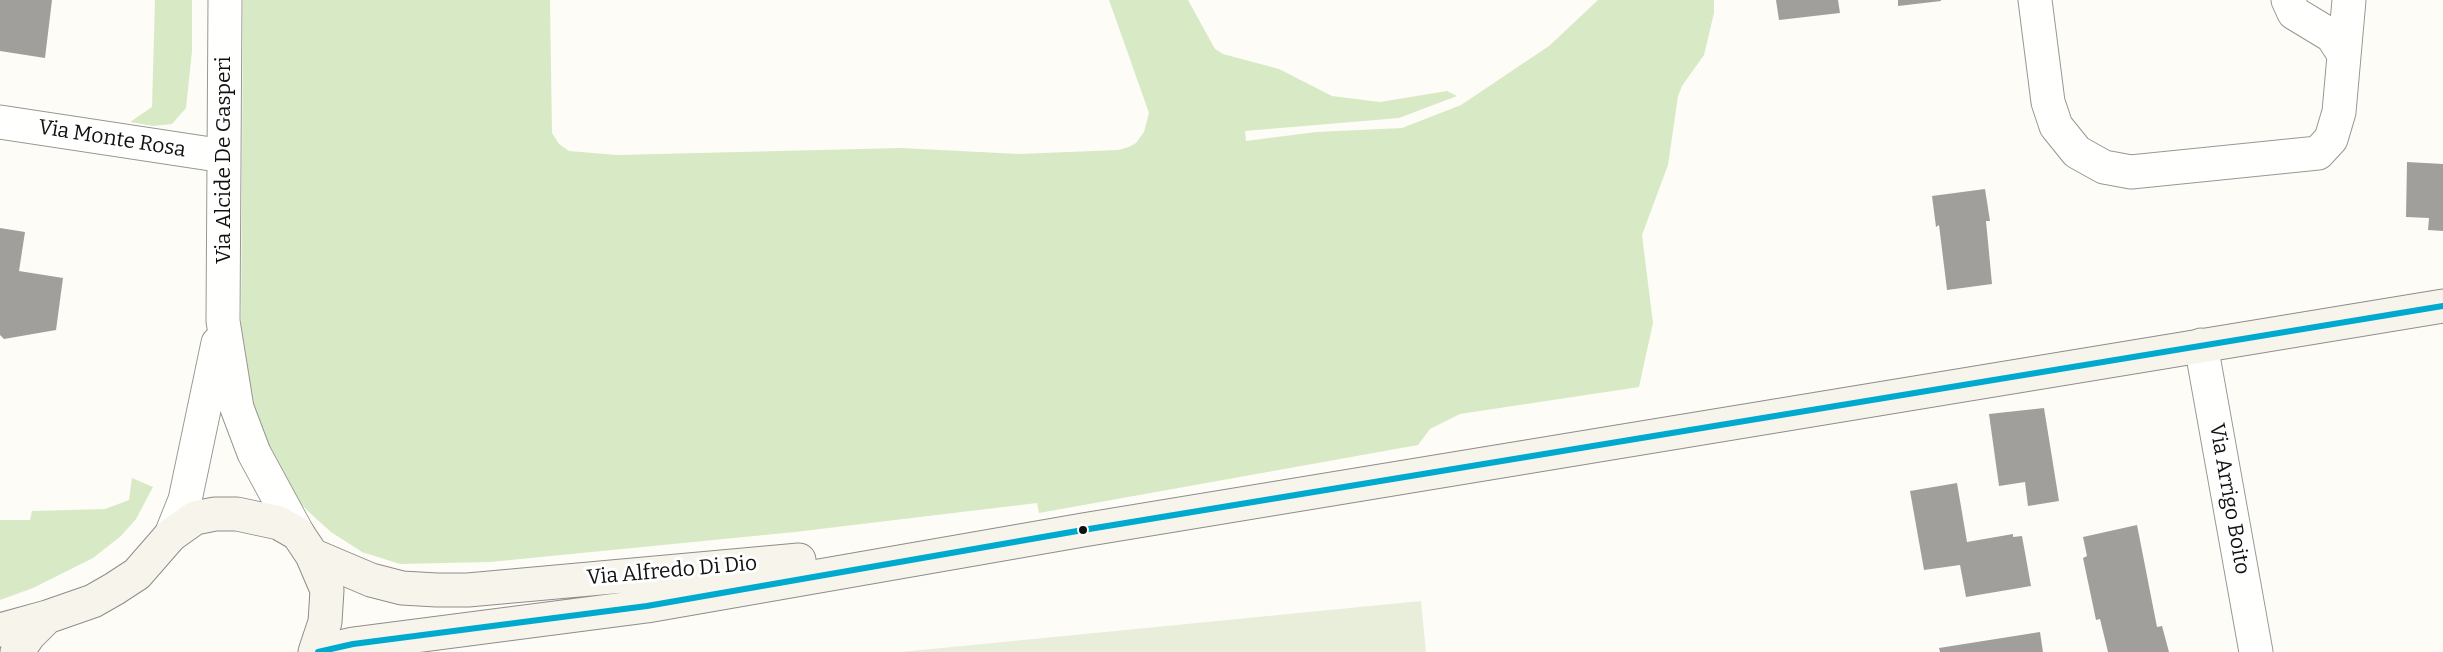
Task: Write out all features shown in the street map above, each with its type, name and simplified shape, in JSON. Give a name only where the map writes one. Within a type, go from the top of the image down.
[{"type":"main road","name":"Via Alfredo Di Dio","points":[[317,652],[353,644],[647,606],[1037,538],[2443,306]]},
{"type":"main road","name":"Via Alfredo Di Dio","points":[[0,630],[93,601],[114,589],[149,562],[171,535],[195,519],[215,514],[262,518],[305,545],[371,580],[402,588],[468,590],[1037,538]]},
{"type":"main road","points":[[305,545],[327,590],[325,622],[317,652]]},
{"type":"main road","points":[[17,652],[29,635],[47,617]]},
{"type":"street","name":"Via Alcide De Gasperi","points":[[225,0],[223,321],[237,408],[254,453],[305,545]]},
{"type":"street","points":[[2035,0],[2048,102],[2056,126],[2077,152],[2104,167],[2132,172],[2318,153],[2331,139],[2339,112],[2349,0]]},
{"type":"street","points":[[2288,0],[2294,13],[2332,36],[2343,53]]},
{"type":"street","name":"Via Monte Rosa","points":[[0,122],[224,156]]},
{"type":"street","name":"Via Alcide De Gasperi","points":[[171,535],[185,500],[223,321]]},
{"type":"street","name":"Via Arrigo Boito","points":[[2201,345],[2256,652]]},
{"type":"green space","points":[[155,0],[192,0],[192,51],[186,108],[172,124],[153,126],[130,122],[152,107]]},
{"type":"green space","points":[[243,0],[550,0],[552,133],[559,144],[569,151],[617,155],[901,148],[1019,154],[1118,150],[1129,147],[1136,143],[1144,132],[1149,113],[1109,0],[1188,0],[1215,49],[1223,54],[1279,69],[1332,96],[1380,102],[1447,91],[1457,96],[1399,118],[1245,131],[1246,141],[1316,132],[1402,128],[1461,105],[1549,46],[1598,0],[1714,0],[1714,13],[1704,55],[1682,86],[1678,96],[1668,165],[1642,235],[1653,323],[1639,387],[1460,414],[1430,429],[1418,445],[1039,513],[1037,503],[795,532],[490,562],[400,564],[362,552],[331,532],[298,501],[258,439],[241,332]]},
{"type":"green space","points":[[132,478],[153,487],[136,519],[121,536],[93,558],[33,588],[0,600],[0,520],[30,520],[32,511],[105,509],[129,500]]},
{"type":"green space","points":[[1421,601],[1426,652],[901,652]]},
{"type":"building","points":[[0,0],[52,0],[45,58],[0,51]]},
{"type":"building","points":[[1776,0],[1838,0],[1840,13],[1779,20]]},
{"type":"building","points":[[1898,0],[1941,0],[1941,1],[1898,6]]},
{"type":"building","points":[[2407,162],[2443,164],[2443,231],[2428,230],[2429,218],[2406,217]]},
{"type":"building","points":[[1985,189],[1990,221],[1986,221],[1992,284],[1947,290],[1939,225],[1936,227],[1932,196]]},
{"type":"building","points":[[0,228],[25,232],[19,271],[63,278],[56,330],[4,339],[0,335]]},
{"type":"building","points":[[2044,408],[2059,501],[2028,506],[2025,482],[1999,486],[1989,414]]},
{"type":"building","points":[[1957,483],[1967,542],[2013,534],[2013,537],[2022,536],[2031,586],[1966,597],[1960,565],[1924,570],[1910,491]]},
{"type":"building","points":[[2137,525],[2157,627],[2162,626],[2169,652],[2108,652],[2100,619],[2096,620],[2083,558],[2087,556],[2083,537]]},
{"type":"building","points":[[2040,632],[2043,652],[1940,652],[1939,648]]},
{"type":"transit line","points":[[318,652],[353,644],[647,606],[1083,530],[2443,306]]}]
